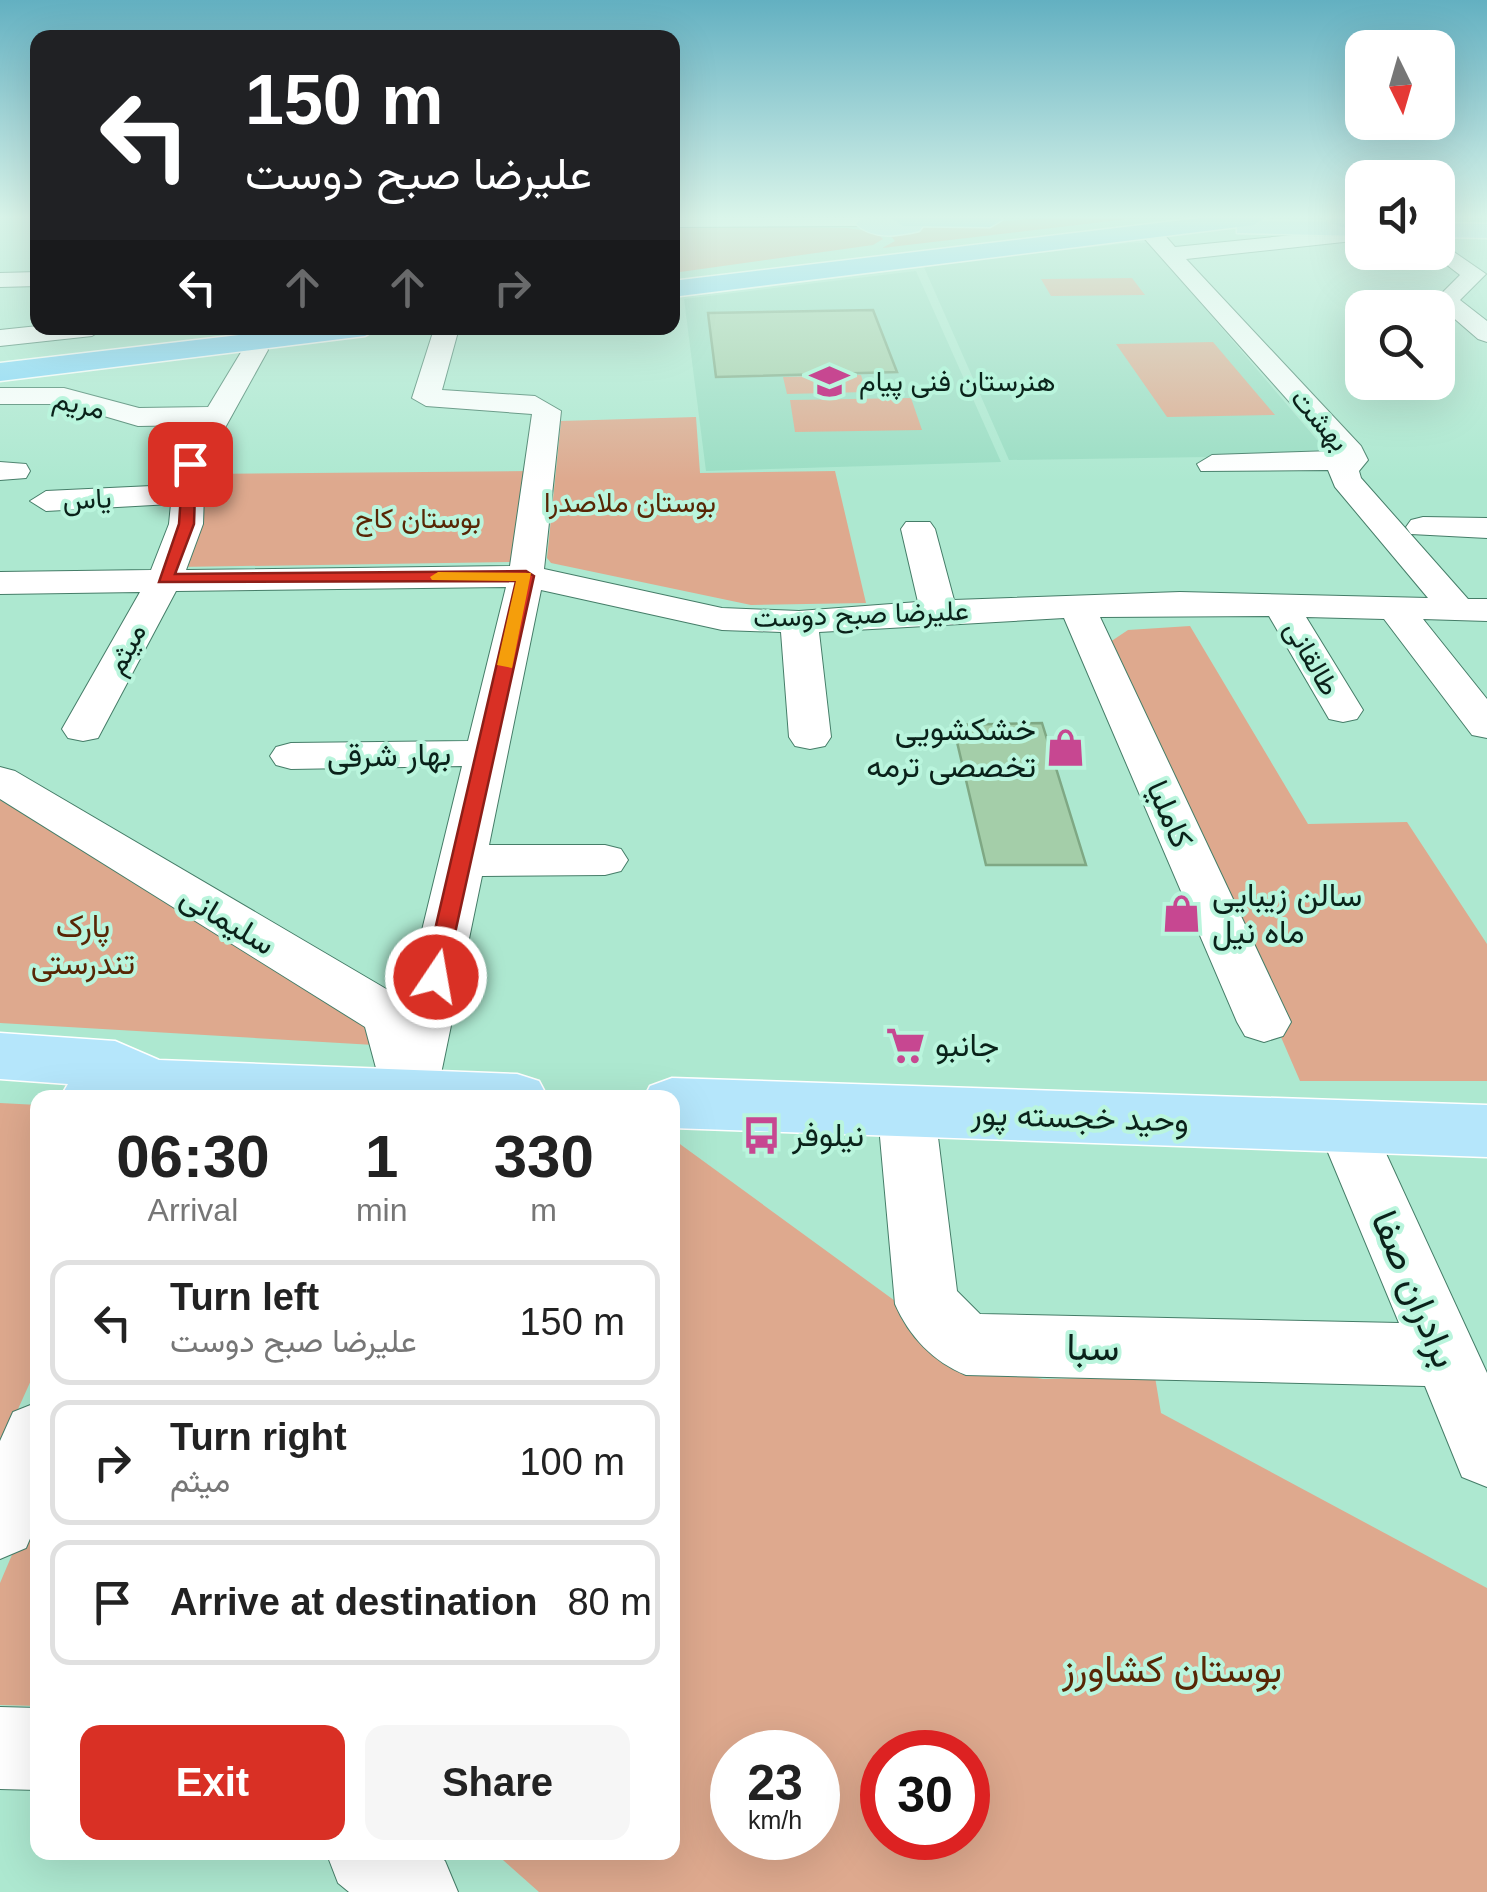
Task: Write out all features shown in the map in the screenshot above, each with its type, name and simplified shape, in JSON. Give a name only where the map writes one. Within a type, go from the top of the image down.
[{"type":"highway","points":[[0,372],[307,335]]},
{"type":"highway","points":[[0,358],[253,339]]},
{"type":"main road","points":[[0,1056],[116,1064],[176,1089],[223,1090]]},
{"type":"main road","points":[[0,1090],[30,1093]]},
{"type":"main road","name":"وحید خجسته پور","points":[[680,1103],[1487,1131]]},
{"type":"street","name":"بهشت","points":[[1222,306],[1354,460],[1343,470],[1346,480],[1472,609]]},
{"type":"street","points":[[1453,306],[1487,334]]},
{"type":"street","points":[[0,338],[30,335]]},
{"type":"street","points":[[411,1090],[526,576],[547,411],[534,404],[426,398],[445,335]]},
{"type":"street","name":"میثم","points":[[83,730],[165,578],[186,524],[190,464],[218,416],[253,339]]},
{"type":"street","name":"مریم","points":[[0,396],[64,396],[130,416],[218,416]]},
{"type":"street","points":[[1212,464],[1354,460]]},
{"type":"street","name":"یاس","points":[[46,501],[189,494]]},
{"type":"street","points":[[1423,527],[1487,528]]},
{"type":"street","points":[[918,529],[940,610]]},
{"type":"street","name":"علیرضا صبح دوست","points":[[0,584],[165,578],[526,576],[722,618],[799,622],[940,610],[1077,606],[1472,609]]},
{"type":"street","name":"طالقانی","points":[[1282,605],[1342,710]]},
{"type":"street","name":"کاملیا","points":[[1077,606],[1264,1022]]},
{"type":"street","points":[[1395,608],[1487,726]]},
{"type":"street","points":[[799,622],[810,737]]},
{"type":"street","name":"بهار شرقی","points":[[291,756],[486,753]]},
{"type":"street","name":"سلیمانی","points":[[0,780],[389,1016],[409,1090]]},
{"type":"street","points":[[462,861],[606,860]]},
{"type":"street","name":"برادران صفا","points":[[1346,1126],[1487,1452]]},
{"type":"street","name":"سبا","points":[[909,1137],[928,1304],[966,1344],[1442,1355]]},
{"type":"street","points":[[0,1522],[30,1454]]},
{"type":"street","points":[[0,1748],[30,1749]]},
{"type":"street","points":[[378,1860],[414,1892]]},
{"type":"shaded area","name":"هنرستان فنی پیام","points":[[685,306],[932,306],[1001,462],[706,471]]},
{"type":"shaded area","points":[[941,306],[1203,306],[1330,455],[1009,460]]},
{"type":"green space","points":[[1213,342],[1275,415],[1167,417],[1116,344]]},
{"type":"green space","points":[[861,375],[866,392],[787,394],[783,377]]},
{"type":"green space","points":[[911,398],[922,430],[795,432],[790,400]]},
{"type":"green space","name":"بوستان ملاصدرا","points":[[696,417],[700,473],[835,471],[866,603],[751,605],[551,563],[547,558],[561,421]]},
{"type":"green space","name":"بوستان کاج","points":[[529,471],[517,562],[178,567],[200,525],[202,474]]},
{"type":"green space","points":[[1190,626],[1308,824],[1407,822],[1487,944],[1487,1081],[1300,1081],[1110,642],[1128,630]]},
{"type":"green space","name":"پارک تندرستی","points":[[0,800],[357,1012],[374,1031],[374,1045],[0,1023]]},
{"type":"green space","points":[[0,1103],[30,1105],[30,1383],[0,1449]]},
{"type":"green space","name":"بوستان کشاورز","points":[[680,1144],[902,1306],[945,1362],[1043,1379],[1155,1377],[1161,1413],[1487,1588],[1487,1892],[539,1892],[503,1860],[680,1860]]},
{"type":"green space","points":[[30,1512],[30,1706],[0,1705],[0,1583]]},
{"type":"building","points":[[873,310],[897,372],[716,377],[708,313]]},
{"type":"building","points":[[1042,723],[1086,865],[986,865],[953,725]]},
{"type":"slow traffic","points":[[438,577],[526,576],[506,665]]},
{"type":"place","name":"هنرستان فنی پیام","points":[[829,381]]},
{"type":"place","name":"خشکشویی تخصصی ترمه","points":[[1066,747]]},
{"type":"place","name":"سالن زیبایی ماه نیل","points":[[1182,913]]},
{"type":"place","name":"جانبو","points":[[905,1045]]},
{"type":"place","name":"نیلوفر","points":[[762,1135]]},
{"type":"route","points":[[190,464],[186,524],[165,578],[526,576],[436,977]]}]
